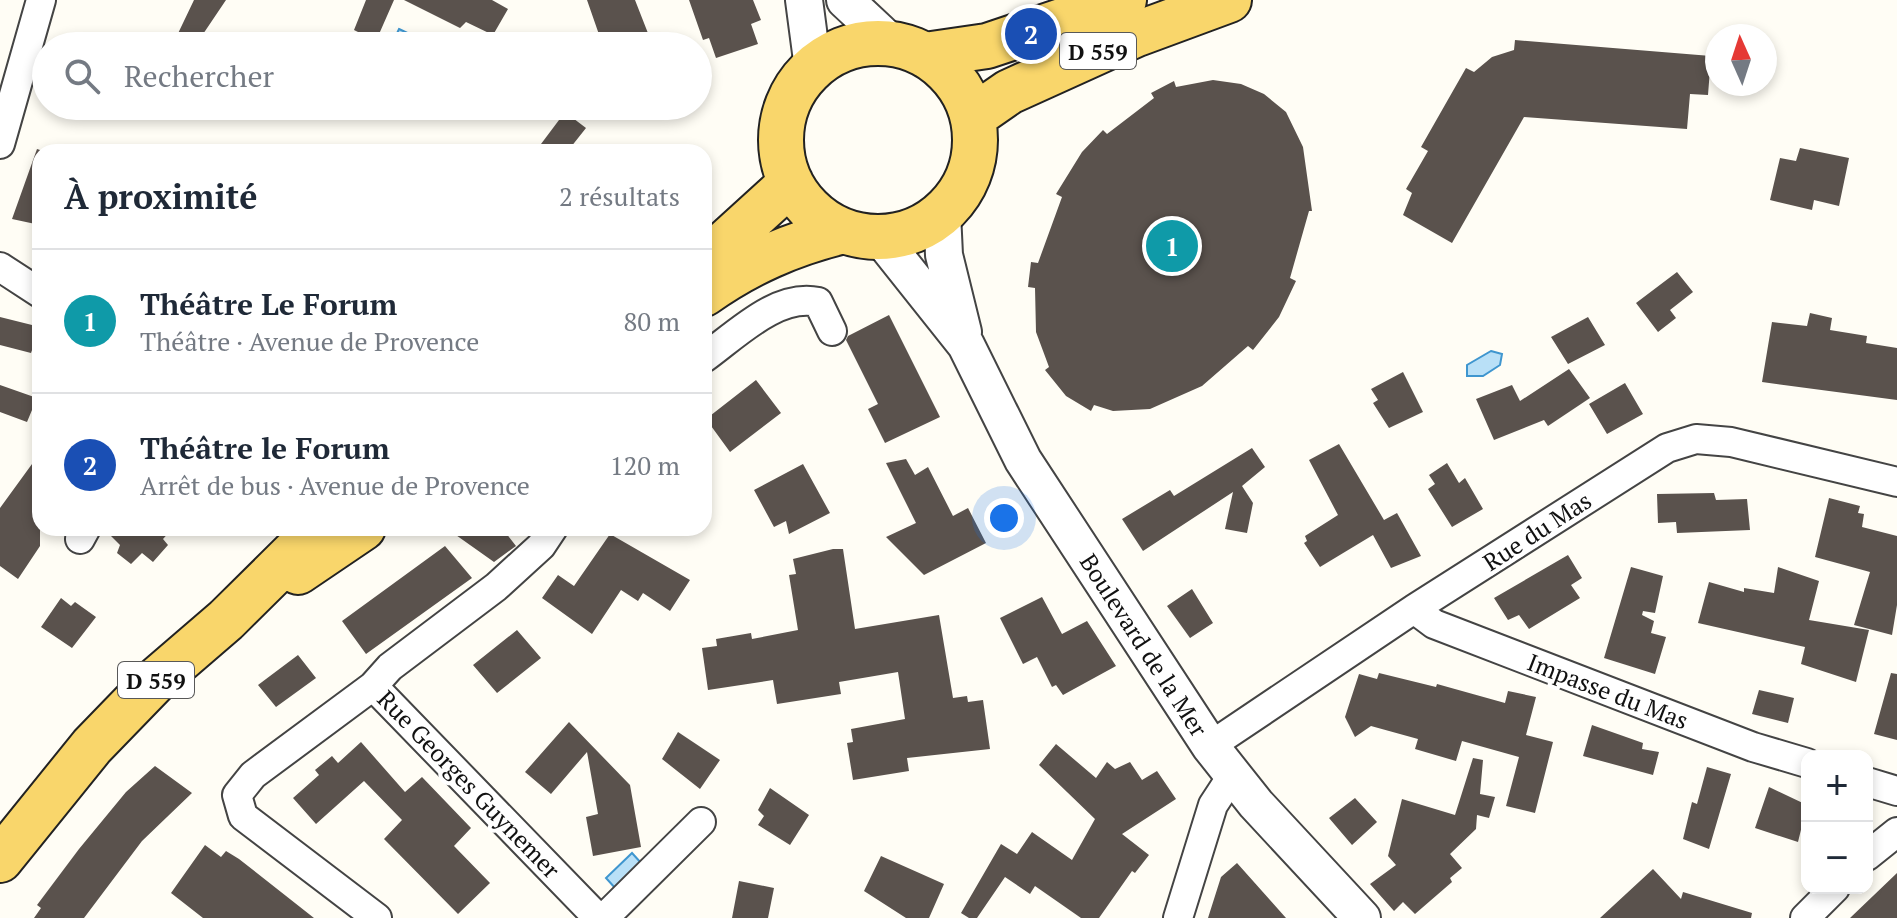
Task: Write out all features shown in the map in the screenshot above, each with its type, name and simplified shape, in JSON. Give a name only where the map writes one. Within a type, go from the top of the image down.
[{"type":"main road","name":"D 559","points":[[908,50],[987,46],[1124,0]]},
{"type":"main road","name":"D 559","points":[[973,117],[1009,92],[1037,79],[1137,34],[1229,0]]},
{"type":"main road","points":[[712,288],[737,270],[776,250],[862,234],[903,234],[942,213],[967,179],[974,149],[973,117],[963,92],[947,71],[908,50],[864,44],[837,52],[813,68],[791,98],[781,134],[782,159],[791,183],[812,212],[862,234]]},
{"type":"main road","points":[[712,255],[791,183]]},
{"type":"main road","name":"D 559","points":[[0,860],[92,746],[154,682],[226,620],[311,536]]},
{"type":"main road","name":"D 559","points":[[226,620],[351,536]]},
{"type":"street","points":[[0,144],[41,0]]},
{"type":"street","points":[[804,0],[813,68]]},
{"type":"street","points":[[845,0],[908,50]]},
{"type":"street","name":"Boulevard de la Mer","points":[[942,213],[944,255],[966,345],[1023,460],[1232,776],[1362,918]]},
{"type":"street","name":"Boulevard de la Mer","points":[[862,234],[966,345]]},
{"type":"street","points":[[0,267],[32,288]]},
{"type":"street","points":[[712,352],[778,306],[801,298],[818,302],[832,331]]},
{"type":"street","name":"Rue du Mas","points":[[1210,746],[1414,609],[1667,448],[1696,439],[1731,442],[1897,482]]},
{"type":"street","name":"Rue Georges Guynemer","points":[[548,536],[541,546],[496,587],[390,667],[373,686],[598,918]]},
{"type":"street","name":"Impasse du Mas","points":[[1414,609],[1434,624],[1753,747],[1801,761]]},
{"type":"street","points":[[373,686],[253,775],[237,795],[243,816],[377,918]]},
{"type":"street","points":[[1178,918],[1213,805],[1232,776]]},
{"type":"street","points":[[1873,784],[1897,791]]},
{"type":"street","points":[[604,918],[701,822]]},
{"type":"street","points":[[1873,851],[1897,832]]},
{"type":"street","points":[[1805,918],[1829,894]]},
{"type":"water","points":[[1491,351],[1502,354],[1500,365],[1483,376],[1467,376],[1467,365]]},
{"type":"water","points":[[632,853],[642,864],[616,889],[606,878]]},
{"type":"building","points":[[194,0],[226,0],[204,32],[179,32]]},
{"type":"building","points":[[366,0],[394,0],[380,32],[354,30]]},
{"type":"building","points":[[404,0],[492,0],[508,9],[495,32],[487,32],[466,22],[460,28]]},
{"type":"building","points":[[587,0],[635,0],[648,32],[598,32]]},
{"type":"building","points":[[689,0],[753,0],[761,20],[751,24],[758,44],[716,58],[712,32],[700,32]]},
{"type":"building","points":[[1515,40],[1705,56],[1705,95],[1690,94],[1687,129],[1524,117],[1452,243],[1403,215],[1412,193],[1406,189],[1428,151],[1421,147],[1466,68],[1474,72],[1492,57],[1514,50]]},
{"type":"building","points":[[1213,80],[1241,84],[1264,94],[1286,112],[1303,147],[1312,211],[1309,211],[1290,278],[1296,281],[1279,317],[1253,350],[1248,346],[1202,386],[1150,409],[1113,411],[1094,405],[1091,411],[1066,396],[1045,370],[1049,367],[1036,332],[1035,288],[1028,287],[1031,262],[1038,263],[1062,197],[1056,194],[1082,152],[1103,130],[1107,134],[1154,98],[1151,93],[1174,81],[1176,87]]},
{"type":"building","points":[[559,120],[576,120],[586,128],[573,144],[541,144]]},
{"type":"building","points":[[1800,148],[1849,158],[1839,206],[1814,200],[1812,210],[1770,200],[1780,158],[1796,161]]},
{"type":"building","points":[[32,163],[32,223],[12,219]]},
{"type":"building","points":[[1677,272],[1693,292],[1670,310],[1676,318],[1658,332],[1636,303]]},
{"type":"building","points":[[1810,313],[1832,318],[1830,330],[1867,336],[1866,343],[1897,348],[1897,400],[1762,382],[1772,322],[1807,326]]},
{"type":"building","points":[[889,315],[940,417],[885,443],[868,409],[878,404],[846,340],[848,336]]},
{"type":"building","points":[[0,317],[32,325],[31,353],[0,345]]},
{"type":"building","points":[[1588,317],[1605,345],[1568,364],[1551,337]]},
{"type":"building","points":[[1569,369],[1590,398],[1548,426],[1544,420],[1494,440],[1476,399],[1512,385],[1520,401]]},
{"type":"building","points":[[1403,372],[1423,412],[1389,428],[1373,403],[1378,400],[1371,389]]},
{"type":"building","points":[[756,380],[781,413],[730,452],[712,427],[712,414]]},
{"type":"building","points":[[1625,383],[1643,414],[1607,434],[1589,404]]},
{"type":"building","points":[[0,385],[32,396],[32,410],[27,422],[0,412]]},
{"type":"building","points":[[1339,444],[1384,520],[1397,513],[1421,556],[1391,568],[1373,535],[1320,567],[1304,543],[1307,541],[1305,536],[1338,515],[1309,460]]},
{"type":"building","points":[[1252,448],[1265,467],[1242,486],[1253,503],[1247,533],[1225,529],[1233,492],[1143,551],[1122,519],[1170,490],[1174,496]]},
{"type":"building","points":[[906,459],[915,475],[928,467],[953,516],[968,508],[986,543],[924,575],[886,537],[916,523],[886,463]]},
{"type":"building","points":[[1447,463],[1459,483],[1465,478],[1483,509],[1452,527],[1428,489],[1435,484],[1429,475]]},
{"type":"building","points":[[32,464],[32,536],[40,536],[40,546],[18,579],[0,566],[0,508]]},
{"type":"building","points":[[803,464],[830,513],[789,534],[786,521],[774,527],[754,490]]},
{"type":"building","points":[[1714,493],[1716,500],[1747,499],[1750,530],[1677,533],[1676,522],[1658,523],[1657,494]]},
{"type":"building","points":[[1829,498],[1860,506],[1858,513],[1864,514],[1862,527],[1897,536],[1897,605],[1892,635],[1854,625],[1870,572],[1815,557]]},
{"type":"building","points":[[111,536],[166,536],[163,539],[168,545],[153,562],[142,553],[131,564],[117,553],[120,545]]},
{"type":"building","points":[[457,536],[508,536],[516,546],[494,562]]},
{"type":"building","points":[[609,536],[690,580],[670,611],[643,593],[638,601],[621,590],[592,634],[542,598],[558,575],[574,586]]},
{"type":"building","points":[[445,546],[472,578],[366,654],[342,621]]},
{"type":"building","points":[[843,549],[855,629],[939,615],[953,698],[967,696],[968,702],[983,700],[990,749],[907,758],[909,771],[853,780],[847,743],[853,742],[851,729],[905,719],[898,672],[839,682],[841,694],[777,704],[773,680],[708,690],[702,648],[717,646],[716,639],[751,633],[752,639],[798,630],[789,575],[796,574],[793,559]]},
{"type":"building","points":[[1568,555],[1582,578],[1571,585],[1580,598],[1529,629],[1519,615],[1508,620],[1494,598]]},
{"type":"building","points":[[1631,567],[1663,576],[1655,613],[1643,611],[1642,615],[1654,621],[1651,633],[1666,637],[1655,674],[1604,658]]},
{"type":"building","points":[[1778,567],[1819,581],[1809,620],[1869,630],[1856,682],[1801,664],[1805,647],[1698,623],[1709,582],[1744,592],[1744,588],[1774,593]]},
{"type":"building","points":[[1192,589],[1213,623],[1190,638],[1167,606]]},
{"type":"building","points":[[1042,597],[1062,634],[1087,621],[1116,666],[1063,695],[1056,685],[1052,687],[1037,657],[1023,664],[1000,618]]},
{"type":"building","points":[[61,598],[71,606],[75,602],[96,617],[72,648],[41,627]]},
{"type":"building","points":[[517,630],[541,658],[497,693],[473,665]]},
{"type":"building","points":[[298,655],[316,678],[276,707],[258,685]]},
{"type":"building","points":[[1379,673],[1436,687],[1437,684],[1505,703],[1508,691],[1536,697],[1526,735],[1553,742],[1535,813],[1506,806],[1519,757],[1462,741],[1456,761],[1415,749],[1418,739],[1371,726],[1355,737],[1345,717],[1359,674],[1377,679]]},
{"type":"building","points":[[1891,673],[1897,674],[1897,740],[1874,734]]},
{"type":"building","points":[[1759,690],[1794,698],[1788,723],[1752,714]]},
{"type":"building","points":[[569,722],[630,785],[641,847],[593,856],[586,817],[598,814],[587,752],[551,794],[525,772]]},
{"type":"building","points":[[1592,725],[1643,743],[1642,749],[1659,752],[1653,775],[1583,756]]},
{"type":"building","points":[[678,732],[720,760],[700,789],[662,759]]},
{"type":"building","points":[[361,742],[405,792],[422,777],[471,828],[454,846],[490,883],[458,914],[384,839],[402,820],[364,781],[316,824],[293,798],[319,775],[315,770],[332,756],[338,763]]},
{"type":"building","points":[[1056,744],[1096,778],[1107,762],[1115,769],[1130,762],[1142,780],[1157,771],[1176,799],[1122,834],[1149,855],[1135,873],[1132,871],[1099,918],[1081,918],[1035,886],[1030,894],[1005,877],[977,918],[969,918],[961,913],[1001,844],[1017,854],[1032,832],[1072,860],[1095,819],[1039,765]]},
{"type":"building","points":[[1473,758],[1483,760],[1480,794],[1495,797],[1489,818],[1477,815],[1476,829],[1450,854],[1462,868],[1450,878],[1452,882],[1415,914],[1403,902],[1394,911],[1370,884],[1396,865],[1388,856],[1402,799],[1455,815]]},
{"type":"building","points":[[155,766],[192,793],[142,841],[84,918],[34,918],[41,908],[37,905],[79,849],[126,792]]},
{"type":"building","points":[[1707,767],[1731,774],[1709,849],[1683,839],[1692,802],[1697,804]]},
{"type":"building","points":[[1769,787],[1801,802],[1798,842],[1755,828]]},
{"type":"building","points":[[770,788],[809,815],[790,845],[758,825],[764,816],[758,810]]},
{"type":"building","points":[[1355,798],[1377,822],[1352,845],[1329,818]]},
{"type":"building","points":[[205,845],[221,857],[226,851],[239,859],[314,918],[203,918],[171,893]]},
{"type":"building","points":[[881,856],[944,884],[929,918],[906,918],[864,891]]},
{"type":"building","points":[[1237,863],[1286,918],[1208,918],[1221,877]]},
{"type":"building","points":[[1653,869],[1681,899],[1683,892],[1752,913],[1751,918],[1600,918]]},
{"type":"building","points":[[1897,873],[1897,918],[1850,918]]},
{"type":"building","points":[[739,881],[774,888],[768,918],[732,918]]},
{"type":"place","name":"Théâtre le Forum","points":[[1031,34]]},
{"type":"place","name":"Théâtre Le Forum","points":[[1172,246]]}]
